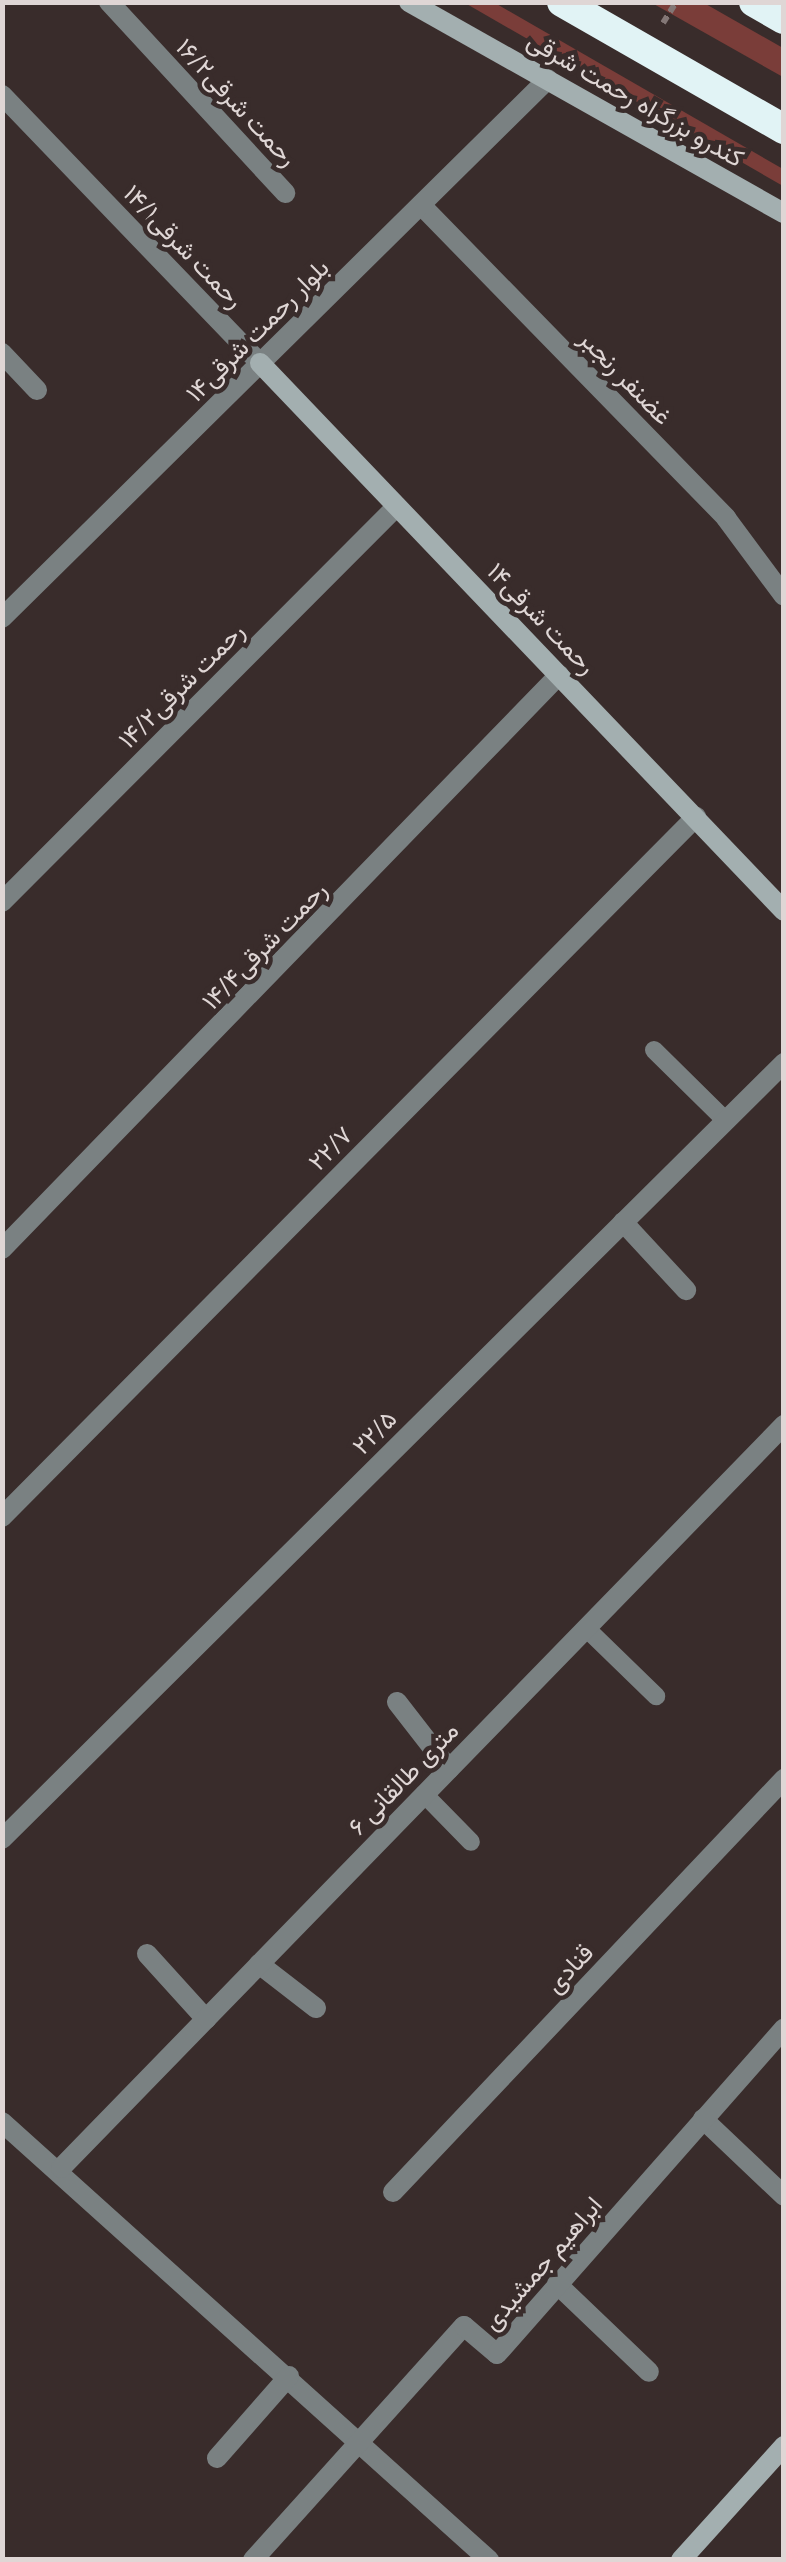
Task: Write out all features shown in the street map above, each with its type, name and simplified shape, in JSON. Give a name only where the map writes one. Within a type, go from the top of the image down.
[{"type":"highway","points":[[562,2],[784,129]]},
{"type":"highway","points":[[754,2],[784,20]]},
{"type":"street","name":"۱۶/۲رحمت شرقی","points":[[110,2],[285,193]]},
{"type":"street","name":"کندرو بزرگراه رحمت شرقی","points":[[409,2],[784,213]]},
{"type":"street","name":"بلوار رحمت شرقی۱۴","points":[[2,618],[548,79]]},
{"type":"street","name":"۱۴/۱رحمت شرقی","points":[[2,95],[260,363]]},
{"type":"street","name":"غضنفر رنجبر","points":[[421,205],[726,518],[784,596]]},
{"type":"street","points":[[2,353],[37,390]]},
{"type":"street","name":"۱۴رحمت شرقی","points":[[260,363],[784,911]]},
{"type":"street","name":"۱۴/۲رحمت شرقی","points":[[2,902],[397,506]]},
{"type":"street","name":"۱۴/۴رحمت شرقی","points":[[2,1249],[559,674]]},
{"type":"street","name":"۲۲/۷","points":[[2,1517],[696,816]]},
{"type":"street","name":"۲۲/۵","points":[[2,1839],[784,1063]]},
{"type":"street","points":[[623,1222],[686,1290]]},
{"type":"street","name":"۶ متری طالقانی","points":[[61,2168],[784,1425]]},
{"type":"street","points":[[397,1702],[450,1769]]},
{"type":"street","name":"قنادی","points":[[394,2192],[784,1779]]},
{"type":"street","points":[[147,1954],[206,2018]]},
{"type":"street","points":[[259,1964],[316,2008]]},
{"type":"street","name":"ابراهیم جمشیدی","points":[[253,2560],[464,2326],[497,2354],[782,2034]]},
{"type":"street","points":[[704,2119],[784,2196]]},
{"type":"street","points":[[2,2122],[61,2168],[489,2560]]},
{"type":"street","points":[[558,2284],[648,2372]]},
{"type":"street","points":[[217,2458],[288,2376]]},
{"type":"street","points":[[681,2560],[784,2446]]},
{"type":"lane","points":[[654,1050],[726,1120]]},
{"type":"lane","points":[[586,1628],[656,1696]]},
{"type":"lane","points":[[424,1794],[471,1842]]},
{"type":"shaded area","points":[[465,3],[495,3],[783,169],[783,186]]},
{"type":"shaded area","points":[[652,3],[704,3],[783,48],[783,77]]}]
